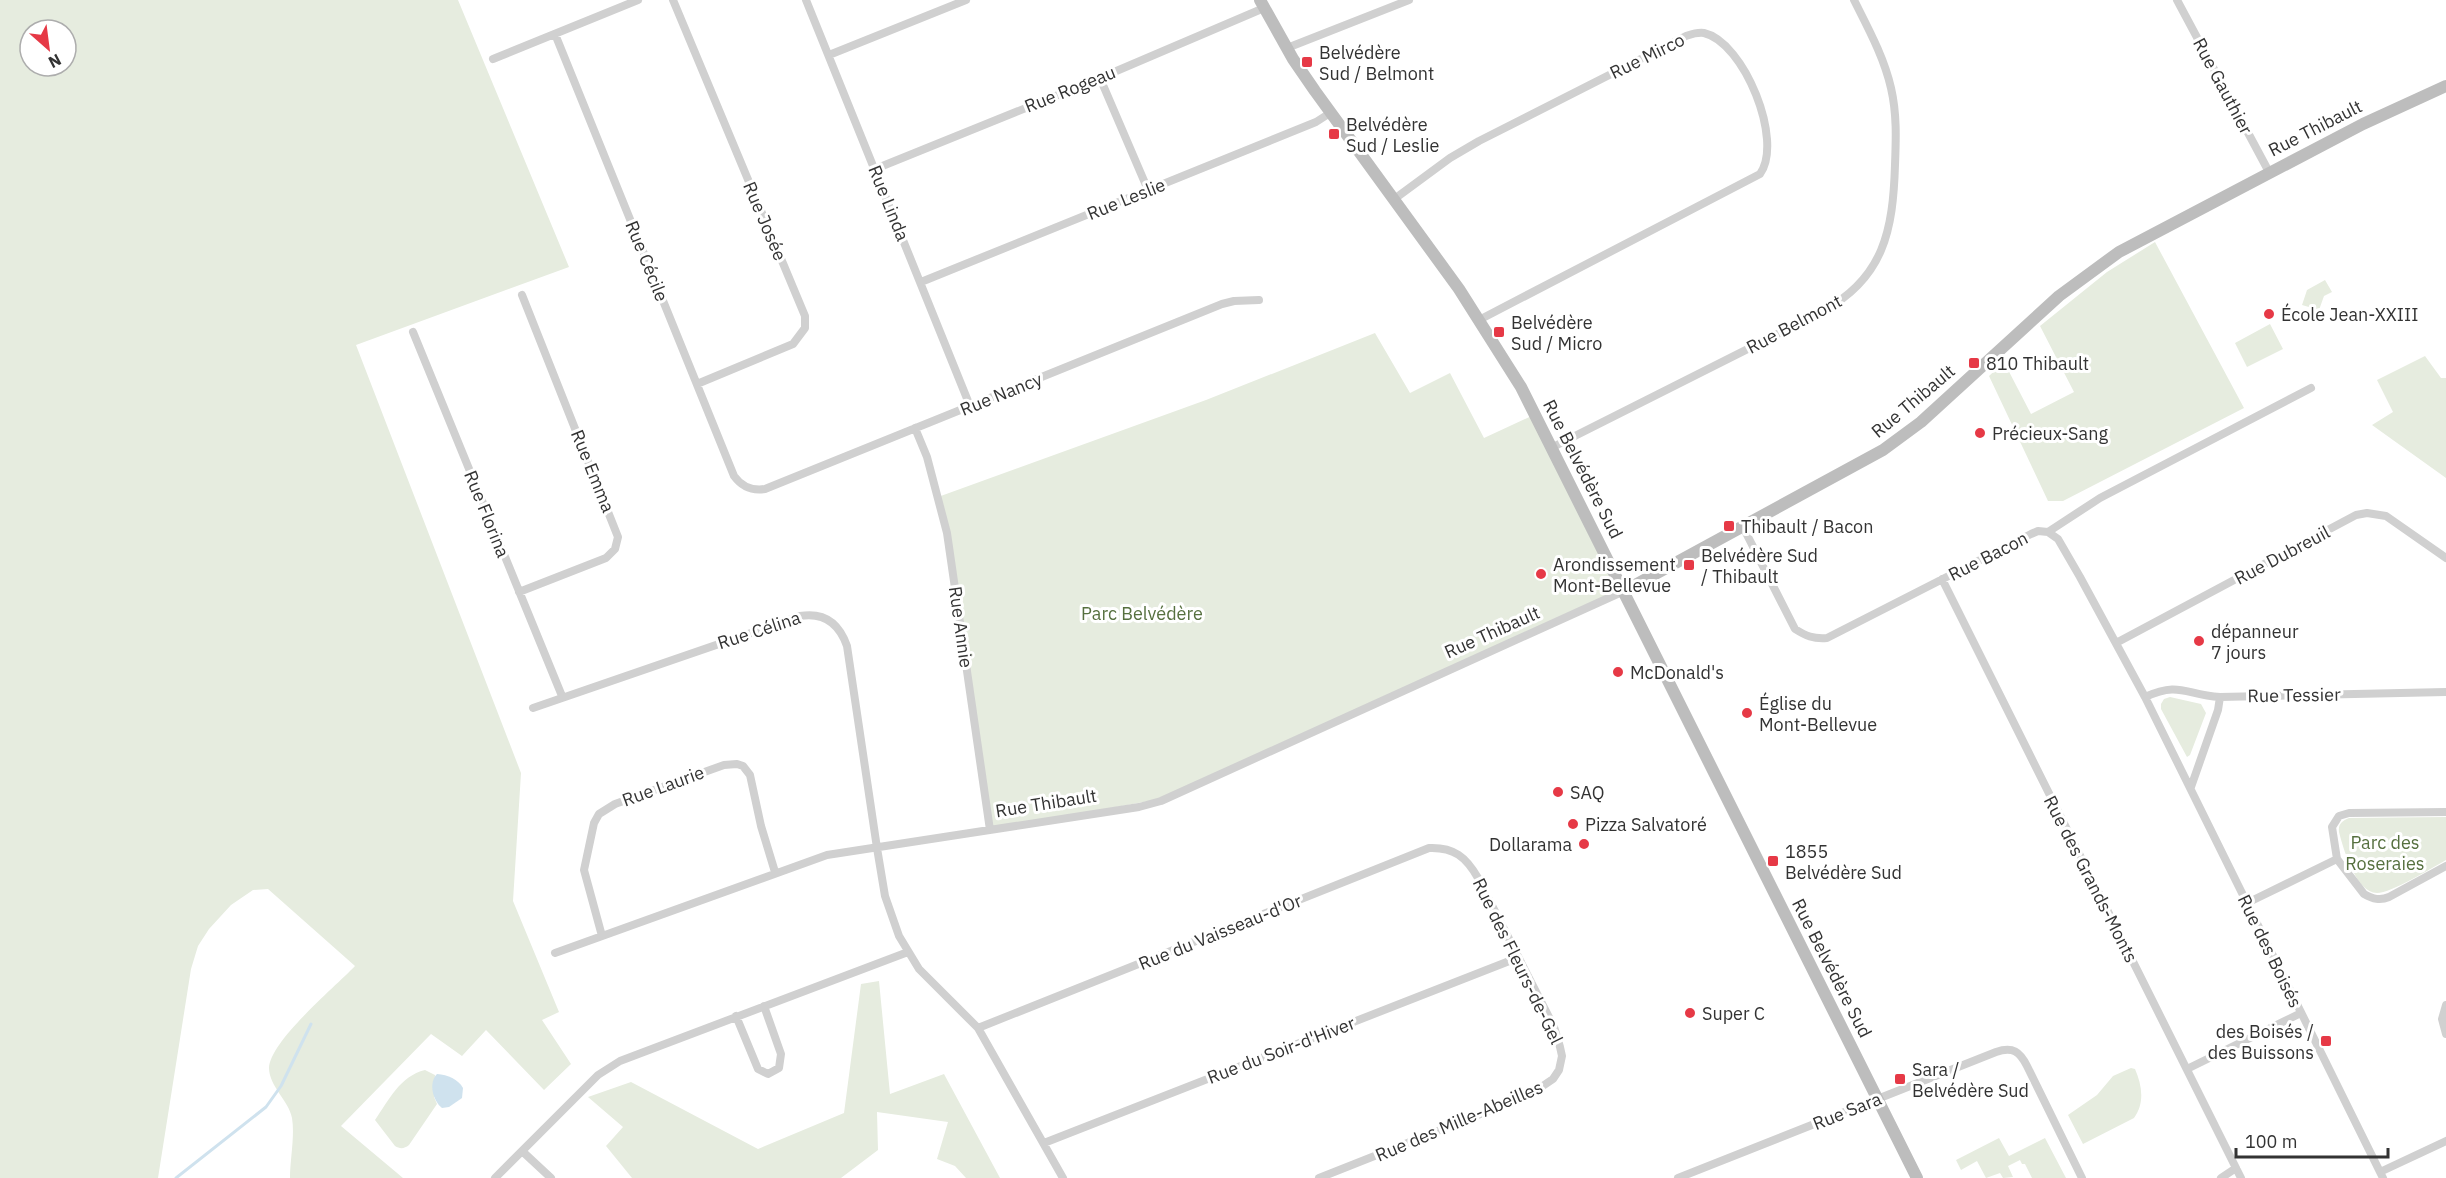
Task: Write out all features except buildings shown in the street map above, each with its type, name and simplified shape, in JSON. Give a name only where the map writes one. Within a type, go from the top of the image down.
[{"type":"street","points":[[492,59],[638,0]]},
{"type":"street","name":"Rue Josée","points":[[673,0],[805,316],[805,328],[793,344],[697,384]]},
{"type":"street","name":"Rue Linda","points":[[806,0],[970,406]]},
{"type":"street","points":[[829,55],[966,0]]},
{"type":"street","points":[[1287,48],[1409,0]]},
{"type":"street","name":"Rue Belmont","points":[[1553,447],[1829,308],[1848,296],[1872,269],[1882,250],[1890,222],[1895,174],[1896,116],[1886,72],[1854,0]]},
{"type":"street","name":"Rue Gauthier","points":[[2177,0],[2269,172]]},
{"type":"street","name":"Rue Belvédère Sud","points":[[1262,4],[1287,48],[1330,113],[1479,320],[1521,387],[1917,1178]]},
{"type":"street","name":"Rue Rogeau","points":[[875,169],[1100,78],[1262,4]]},
{"type":"street","name":"Rue Mirco","points":[[1393,200],[1462,150],[1686,36],[1696,33],[1708,34],[1724,46],[1738,62],[1758,98],[1766,130],[1767,160],[1760,174],[1479,320]]},
{"type":"street","name":"Rue Cécile","points":[[555,34],[734,476],[743,486]]},
{"type":"street","points":[[1100,78],[1148,190]]},
{"type":"street","name":"Rue Thibault","points":[[555,953],[827,855],[1139,807],[1171,797],[1624,591],[1867,460],[1899,439],[1929,415],[2059,296],[2139,240],[2389,111],[2446,86]]},
{"type":"street","name":"Rue Leslie","points":[[921,282],[1316,122],[1330,113]]},
{"type":"street","name":"Rue Emma","points":[[519,592],[606,558],[615,549],[618,537],[522,295]]},
{"type":"street","name":"Rue Nancy","points":[[743,486],[753,490],[765,489],[1222,304],[1259,300]]},
{"type":"street","name":"Rue Florina","points":[[413,332],[562,696]]},
{"type":"street","name":"Rue Bacon","points":[[1743,527],[1789,620],[1795,629],[1805,636],[1816,639],[1836,634],[2031,534],[2038,531],[2048,532],[2100,498],[2311,388]]},
{"type":"street","name":"Rue Annie","points":[[915,428],[927,457],[947,533],[990,830]]},
{"type":"street","name":"Rue Dubreuil","points":[[2116,642],[2356,515],[2367,513],[2386,516],[2446,558]]},
{"type":"street","name":"Rue des Boisés","points":[[2048,532],[2058,538],[2145,697],[2381,1175]]},
{"type":"street","name":"Rue des Grands-Monts","points":[[1942,579],[2241,1178]]},
{"type":"street","name":"Rue Célina","points":[[533,708],[562,696],[800,616],[819,615],[828,619],[843,634],[847,646],[877,848],[891,914],[908,952],[931,983],[978,1028],[1063,1178]]},
{"type":"street","name":"Rue Tessier","points":[[2145,697],[2171,688],[2220,697],[2446,692]]},
{"type":"street","points":[[2191,787],[2218,710],[2220,697]]},
{"type":"street","name":"Rue Laurie","points":[[602,936],[584,870],[594,823],[605,809],[645,792],[724,765],[743,766],[750,775],[761,826],[775,873]]},
{"type":"street","points":[[2446,812],[2349,813],[2341,815],[2332,827],[2337,859],[2364,894],[2379,900],[2389,897],[2446,866]]},
{"type":"street","name":"Rue du Vaisseau-d'Or","points":[[978,1028],[1429,848],[1449,849],[1463,857]]},
{"type":"street","name":"Rue des Fleurs-de-Gel","points":[[1463,857],[1478,878],[1554,1027],[1562,1056],[1559,1070]]},
{"type":"street","points":[[2247,903],[2337,859]]},
{"type":"street","points":[[495,1178],[598,1075],[609,1067],[632,1055],[908,952]]},
{"type":"street","name":"Rue du Soir-d'Hiver","points":[[1044,1143],[1517,958]]},
{"type":"street","points":[[2446,1005],[2442,1019],[2446,1034]]},
{"type":"street","points":[[736,1016],[758,1069],[768,1074],[778,1068],[781,1054],[764,1006]]},
{"type":"street","points":[[2187,1069],[2301,1013]]},
{"type":"street","name":"Rue Sara","points":[[1678,1178],[1996,1052],[2013,1050],[2023,1057],[2082,1178]]},
{"type":"street","name":"Rue des Mille-Abeilles","points":[[1319,1178],[1531,1094],[1554,1079],[1559,1070]]},
{"type":"street","points":[[2381,1175],[2446,1141]]},
{"type":"street","points":[[522,1151],[551,1178]]},
{"type":"street","points":[[2221,1178],[2236,1168]]},
{"type":"green space","points":[[0,0],[458,0],[569,267],[356,345],[521,773],[513,901],[559,1012],[542,1020],[571,1064],[544,1090],[486,1030],[462,1056],[431,1034],[341,1126],[403,1178],[290,1178],[292,1118],[270,1075],[272,1057],[291,1029],[355,966],[268,889],[253,890],[231,905],[209,929],[198,946],[191,969],[158,1178],[0,1178]]},
{"type":"green space","points":[[2155,242],[2244,408],[2063,501],[2048,501],[1989,376],[2004,362],[2031,414],[2074,392],[2040,326],[2107,272]]},
{"type":"green space","points":[[2325,280],[2332,292],[2324,296],[2319,310],[2302,305],[2307,290]]},
{"type":"green space","points":[[2270,324],[2283,349],[2247,367],[2235,343]]},
{"type":"green space","name":"Parc Belvédère","points":[[1375,333],[1410,393],[1450,373],[1484,438],[1536,414],[1624,591],[1171,797],[990,830],[938,497],[1206,400]]},
{"type":"green space","points":[[2425,356],[2441,378],[2446,378],[2446,478],[2372,425],[2393,412],[2377,380]]},
{"type":"green space","points":[[2170,697],[2201,704],[2206,713],[2190,755],[2187,757],[2161,709],[2164,699]]},
{"type":"green space","name":"Parc des Roseraies","points":[[2446,817],[2446,860],[2401,885],[2377,893],[2363,886],[2357,878],[2347,858],[2339,832],[2341,823],[2349,818]]},
{"type":"green space","points":[[879,981],[890,1094],[944,1074],[1000,1178],[966,1178],[955,1166],[937,1159],[948,1122],[877,1112],[878,1150],[841,1178],[632,1178],[606,1146],[623,1127],[588,1097],[631,1082],[758,1149],[844,1113],[861,984]]},
{"type":"green space","points":[[2131,1068],[2135,1069],[2141,1088],[2140,1106],[2134,1118],[2083,1144],[2068,1115],[2097,1095],[2113,1076]]},
{"type":"green space","points":[[425,1070],[435,1075],[434,1097],[437,1104],[409,1145],[399,1148],[375,1120],[402,1083],[416,1073]]},
{"type":"green space","points":[[1999,1138],[2009,1156],[2045,1138],[2066,1178],[2032,1178],[2025,1164],[2022,1164],[2020,1160],[2008,1166],[2013,1177],[2003,1178],[2000,1173],[1986,1178],[1977,1161],[1961,1170],[1956,1160]]},
{"type":"water","points":[[437,1074],[452,1078],[463,1088],[462,1098],[449,1107],[442,1108],[434,1097],[432,1087]]},
{"type":"waterway","points":[[176,1178],[266,1107],[281,1086],[311,1024]]},
{"type":"place","name":"Belvédère Sud / Belmont","points":[[1307,62]]},
{"type":"place","name":"Belvédère Sud / Leslie","points":[[1334,134]]},
{"type":"place","name":"École Jean-XXIII","points":[[2269,314]]},
{"type":"place","name":"Belvédère Sud / Micro","points":[[1499,332]]},
{"type":"place","name":"810 Thibault","points":[[1974,363]]},
{"type":"place","name":"Précieux-Sang","points":[[1980,433]]},
{"type":"place","name":"Thibault / Bacon","points":[[1729,526]]},
{"type":"place","name":"Belvédère Sud / Thibault","points":[[1689,565]]},
{"type":"place","name":"Arondissement Mont-Bellevue","points":[[1541,574]]},
{"type":"place","name":"dépanneur 7 jours","points":[[2199,641]]},
{"type":"place","name":"McDonald's","points":[[1618,672]]},
{"type":"place","name":"Église du Mont-Bellevue","points":[[1747,713]]},
{"type":"place","name":"SAQ","points":[[1558,792]]},
{"type":"place","name":"Pizza Salvatoré","points":[[1573,824]]},
{"type":"place","name":"Dollarama","points":[[1584,844]]},
{"type":"place","name":"1855 Belvédère Sud","points":[[1773,861]]},
{"type":"place","name":"Super C","points":[[1690,1013]]},
{"type":"place","name":"des Boisés / des Buissons","points":[[2326,1041]]},
{"type":"place","name":"Sara / Belvédère Sud","points":[[1900,1079]]}]
